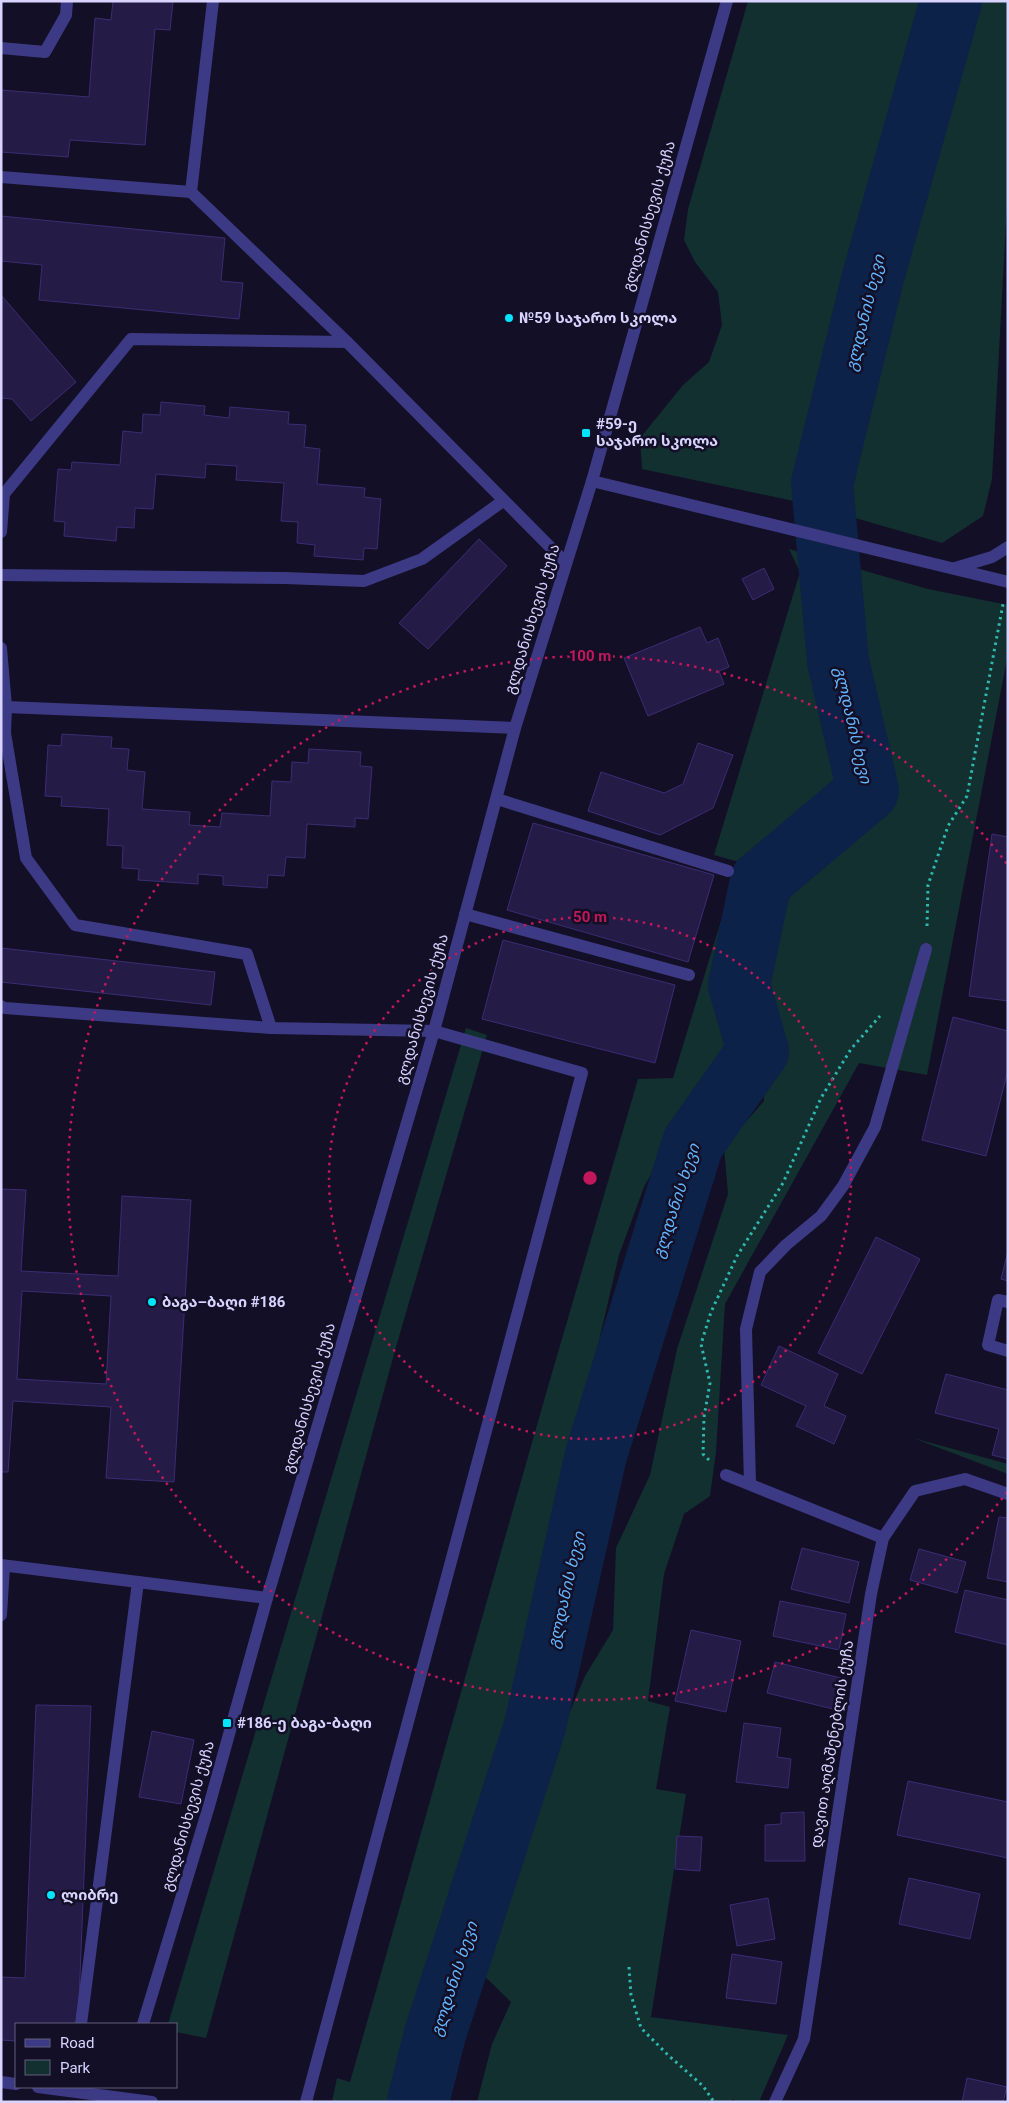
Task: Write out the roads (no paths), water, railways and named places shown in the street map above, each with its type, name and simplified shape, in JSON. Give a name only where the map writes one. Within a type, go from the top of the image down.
[{"type":"street","points":[[1,48],[45,52],[66,15],[67,1]]},
{"type":"street","points":[[191,192],[213,1]]},
{"type":"street","name":"გლდანისხევის ქუჩა","points":[[142,2023],[209,1806],[267,1598],[434,1031],[515,728],[592,481],[728,1]]},
{"type":"street","points":[[1,177],[191,192],[347,342],[566,563]]},
{"type":"street","points":[[1,532],[3,493],[131,338],[347,342]]},
{"type":"street","points":[[592,481],[1008,582]]},
{"type":"street","points":[[1,575],[285,578],[364,581],[422,559],[503,501]]},
{"type":"street","points":[[952,569],[992,558],[1008,547]]},
{"type":"street","points":[[1,648],[6,707],[5,733],[26,858],[75,925],[247,954],[271,1028]]},
{"type":"street","points":[[6,707],[515,728]]},
{"type":"street","points":[[497,799],[728,871]]},
{"type":"street","points":[[466,914],[689,975]]},
{"type":"street","points":[[750,1484],[746,1329],[760,1272],[786,1245],[821,1216],[843,1186],[862,1153],[875,1126],[926,949]]},
{"type":"street","points":[[1,1006],[5,1008],[271,1028],[434,1031],[582,1073],[306,2102]]},
{"type":"street","points":[[1008,1302],[998,1300],[988,1345],[1008,1351]]},
{"type":"street","points":[[726,1475],[883,1538]]},
{"type":"street","name":"დავით აღმაშენებლის ქუჩა","points":[[775,2102],[804,2038],[871,1594],[883,1538],[914,1491],[965,1479],[1008,1494]]},
{"type":"street","points":[[1,1615],[3,1566],[267,1598]]},
{"type":"street","points":[[81,2023],[138,1582]]},
{"type":"street","points":[[1,2082],[15,2084]]},
{"type":"street","points":[[56,2088],[121,2095],[152,2102]]},
{"type":"waterway","name":"გლდანის ხევი","points":[[418,2102],[435,2034],[535,1726],[596,1455],[693,1143],[758,1051],[739,985],[761,881],[868,791],[838,661],[822,484],[873,277],[951,1]]},
{"type":"place","name":"№59 საჯარო სკოლა","points":[[509,318]]},
{"type":"place","name":"#59-ე საჯარო სკოლა","points":[[586,433]]},
{"type":"place","name":"ბაგა–ბაღი #186","points":[[152,1302]]},
{"type":"place","name":"#186-ე ბაგა-ბაღი","points":[[227,1723]]},
{"type":"place","name":"ლიბრე","points":[[51,1895]]}]
